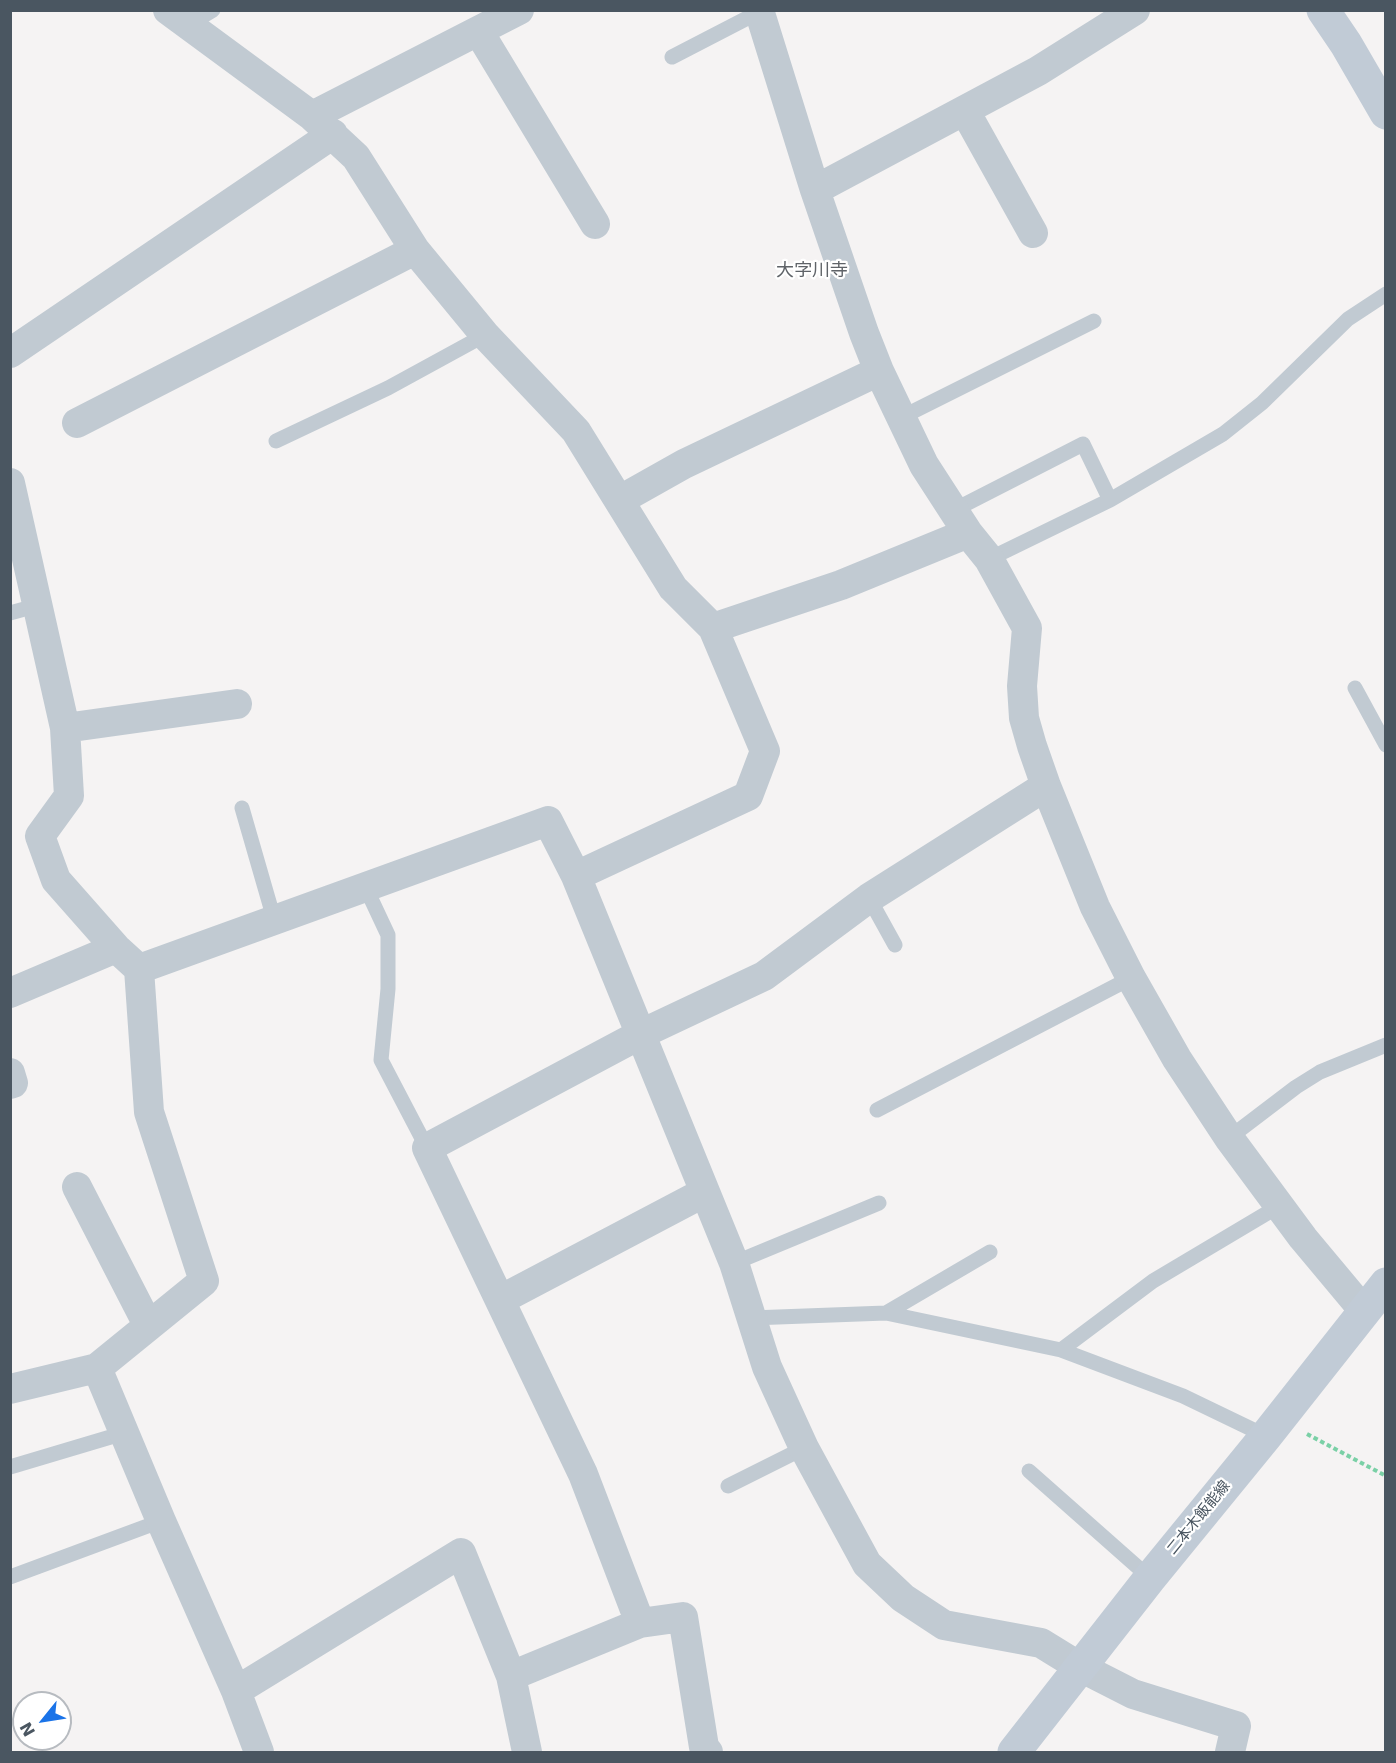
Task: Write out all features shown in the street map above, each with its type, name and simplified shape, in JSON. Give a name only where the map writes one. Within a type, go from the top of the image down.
[{"type":"main road","points":[[1323,10],[1386,112]]},
{"type":"main road","name":"二本木飯能線","points":[[1014,1752],[1149,1578],[1266,1436],[1386,1284]]},
{"type":"street","points":[[10,353],[322,125],[482,24],[519,10]]},
{"type":"street","points":[[815,190],[1038,71],[1135,10]]},
{"type":"street","points":[[759,11],[815,190],[879,371],[924,465],[989,559],[1027,628],[1022,686],[1024,718],[1046,786],[1091,896],[1131,978],[1177,1059],[1229,1138],[1279,1206],[1364,1311]]},
{"type":"street","points":[[189,15],[322,125],[356,157],[415,250],[485,335],[576,431],[673,588],[713,628],[765,751],[748,796],[576,876]]},
{"type":"street","points":[[482,24],[595,225]]},
{"type":"street","points":[[965,111],[1032,233]]},
{"type":"street","points":[[77,423],[415,250]]},
{"type":"street","points":[[620,500],[684,464],[879,371]]},
{"type":"street","points":[[10,483],[65,728],[69,796],[40,836],[56,880],[116,948],[139,969],[149,1112],[204,1281],[97,1368],[10,1389]]},
{"type":"street","points":[[713,628],[841,585],[961,521]]},
{"type":"street","points":[[65,728],[237,704]]},
{"type":"street","points":[[640,1623],[583,1474],[427,1148],[641,1034],[764,976],[869,898],[1046,786]]},
{"type":"street","points":[[139,969],[548,821],[576,876],[734,1263],[767,1367],[804,1448],[867,1564],[903,1599],[944,1625],[1041,1643],[1080,1667],[1133,1694],[1236,1726],[1230,1752]]},
{"type":"street","points":[[10,993],[116,948]]},
{"type":"street","points":[[10,1073],[13,1083],[10,1084]]},
{"type":"street","points":[[77,1187],[148,1325]]},
{"type":"street","points":[[500,1300],[705,1192]]},
{"type":"street","points":[[97,1368],[236,1691],[252,1751]]},
{"type":"street","points":[[236,1691],[461,1553],[511,1676],[527,1752]]},
{"type":"street","points":[[511,1676],[640,1623],[683,1617],[704,1747],[708,1752]]},
{"type":"lane","points":[[672,57],[759,11]]},
{"type":"lane","points":[[989,559],[1110,500],[1223,434],[1262,403],[1348,319],[1386,294]]},
{"type":"lane","points":[[900,418],[1094,321]]},
{"type":"lane","points":[[276,441],[388,388],[485,335]]},
{"type":"lane","points":[[961,521],[1083,444],[1110,500]]},
{"type":"lane","points":[[10,613],[39,605]]},
{"type":"lane","points":[[1355,688],[1386,744]]},
{"type":"lane","points":[[242,808],[274,919]]},
{"type":"lane","points":[[365,886],[388,935],[387,989],[381,1060],[427,1148]]},
{"type":"lane","points":[[869,898],[895,945]]},
{"type":"lane","points":[[876,1110],[1131,978]]},
{"type":"lane","points":[[1229,1138],[1296,1087],[1320,1072],[1386,1045]]},
{"type":"lane","points":[[734,1263],[879,1203]]},
{"type":"lane","points":[[1061,1350],[1153,1281],[1279,1206]]},
{"type":"lane","points":[[886,1313],[990,1252]]},
{"type":"lane","points":[[751,1318],[886,1313],[1061,1350],[1183,1396],[1266,1436]]},
{"type":"lane","points":[[10,1467],[124,1433]]},
{"type":"lane","points":[[728,1486],[804,1448]]},
{"type":"lane","points":[[1029,1472],[1149,1578]]},
{"type":"lane","points":[[10,1577],[161,1521]]},
{"type":"path","points":[[1266,1436],[1294,1428],[1386,1476]]},
{"type":"district","name":"大字川寺","points":[[812,271]]}]
